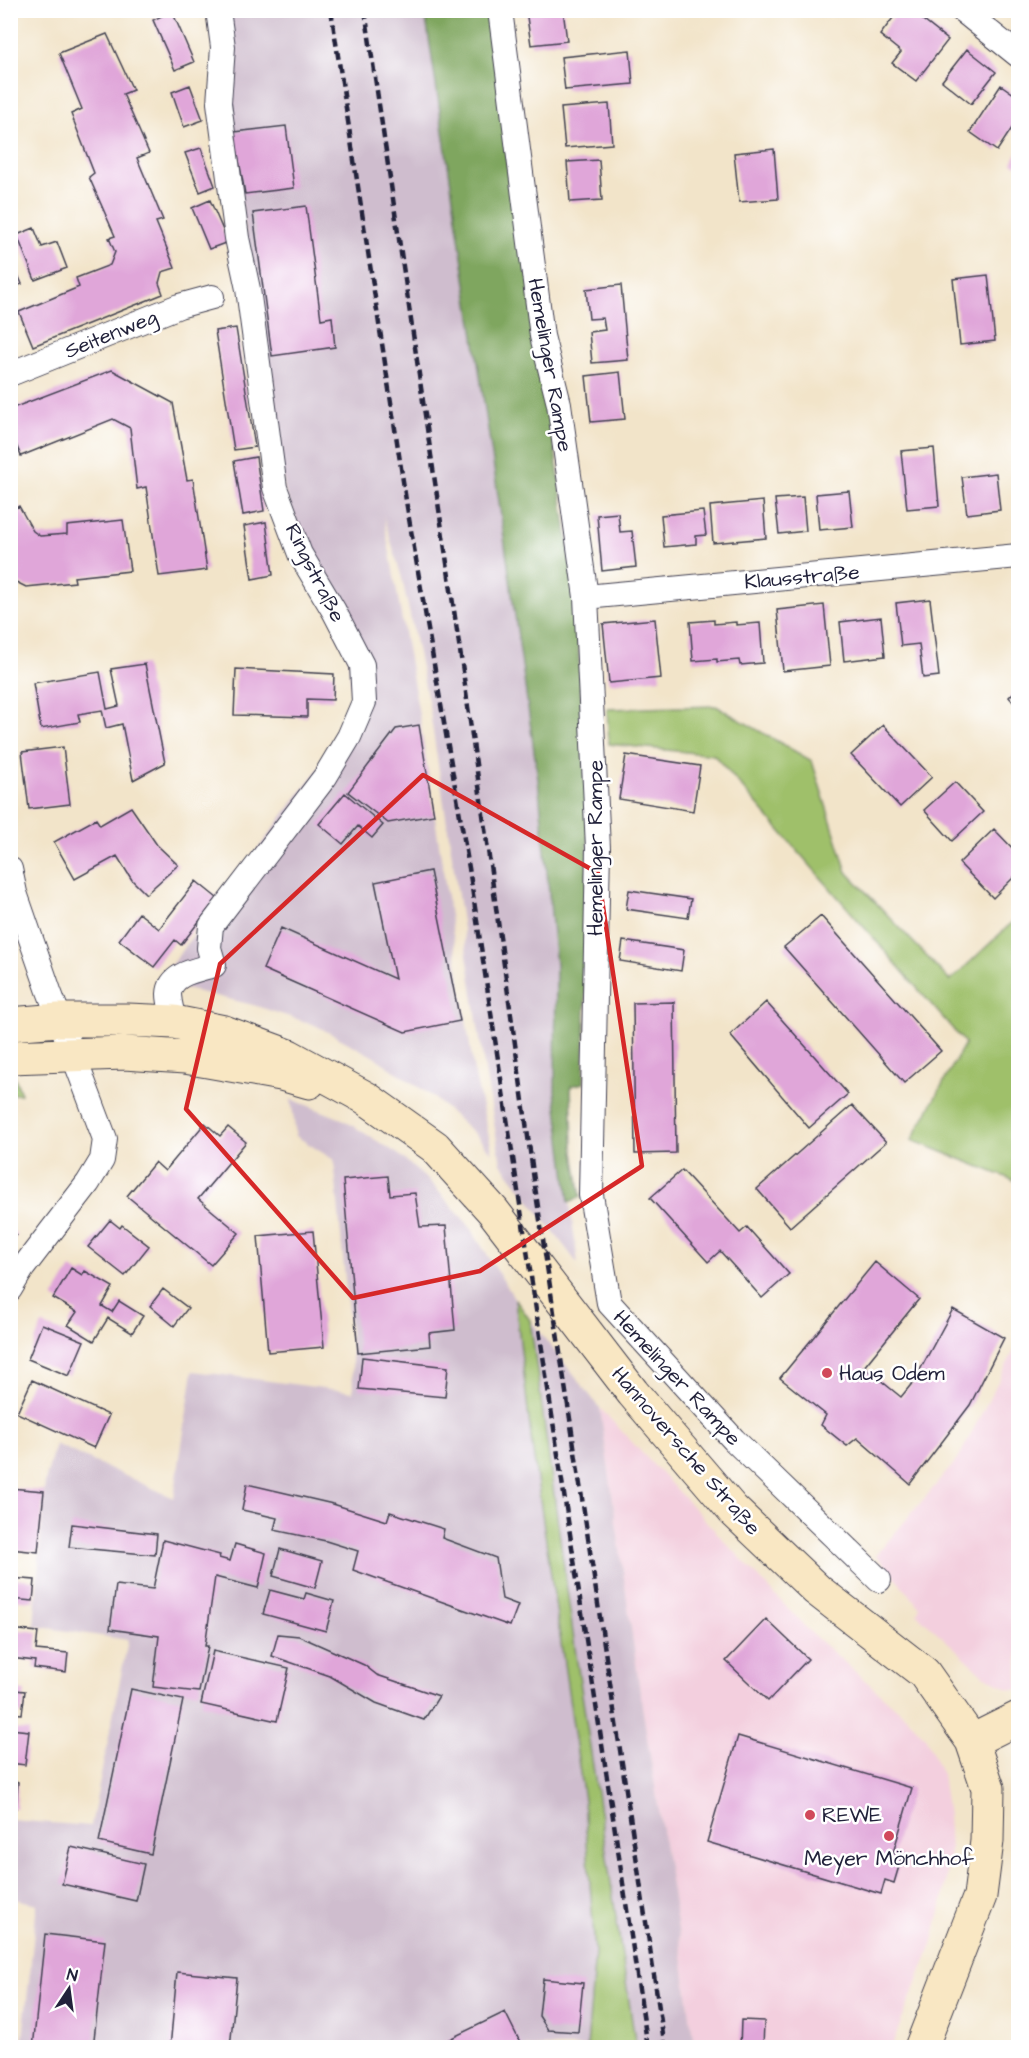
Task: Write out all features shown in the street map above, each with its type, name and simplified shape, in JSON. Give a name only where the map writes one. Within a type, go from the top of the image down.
[{"type":"main road","name":"Hannoversche Straße","points":[[10,1024],[59,1020],[174,1022],[224,1032],[289,1056],[366,1098],[435,1147],[493,1211],[633,1393],[733,1510],[817,1590],[924,1673],[972,1741],[988,1788],[987,1841],[980,1896],[921,2048]]},
{"type":"main road","name":"Hannoversche Straße","points":[[10,1057],[124,1053],[185,1057],[281,1074],[366,1098]]},
{"type":"main road","points":[[972,1741],[1018,1718]]},
{"type":"street","name":"Ringstraße","points":[[174,1022],[169,993],[174,981],[182,975],[214,965],[209,948],[211,926],[325,777],[349,737],[364,702],[362,665],[334,611],[300,554],[276,488],[248,289],[237,238],[219,103],[223,47],[218,10]]},
{"type":"street","name":"Hemelinger Rampe","points":[[500,10],[542,336],[559,404],[586,597],[598,848],[591,1195],[609,1303],[734,1440],[879,1580]]},
{"type":"street","points":[[962,10],[1018,55]]},
{"type":"street","name":"Seitenweg","points":[[10,374],[179,306],[212,297]]},
{"type":"street","name":"Klausstraße","points":[[586,597],[1018,556]]},
{"type":"street","points":[[10,869],[15,893],[59,1020],[105,1139],[102,1160],[88,1183],[22,1269],[10,1289]]},
{"type":"highlighted area","points":[[423,775],[598,873],[642,1166],[480,1271],[353,1298],[186,1109],[220,964]]},
{"type":"shaded area","points":[[221,11],[421,11],[427,25],[538,779],[556,965],[555,1092],[578,1264],[501,1163],[429,705],[402,578],[383,515],[420,720],[474,1072],[493,1154],[475,1134],[433,1097],[376,1058],[315,1025],[253,1005],[158,982],[318,769],[344,726],[352,698],[347,650],[285,492],[228,116]]},
{"type":"shaded area","points":[[291,1099],[342,1119],[398,1154],[431,1183],[467,1223],[515,1299],[532,1445],[584,1800],[595,1952],[587,2047],[22,2047],[37,1904],[11,1898],[10,1820],[91,1826],[128,1640],[34,1626],[45,1482],[55,1444],[174,1498],[193,1371],[353,1392],[352,1354],[334,1160],[296,1136]]},
{"type":"shaded area","points":[[530,1320],[600,1408],[642,1706],[681,1948],[694,2047],[636,2047],[576,1655]]},
{"type":"shaded area","points":[[1018,1343],[1018,1690],[1009,1689],[984,1675],[917,1614],[920,1607],[876,1555],[958,1459]]},
{"type":"shaded area","points":[[600,1408],[810,1632],[909,1719],[926,1738],[942,1775],[950,1851],[943,1899],[932,1945],[891,2047],[694,2047],[681,1948],[642,1706]]},
{"type":"green space","points":[[421,11],[493,11],[576,598],[588,836],[584,1083],[571,1086],[573,1145],[581,1197],[569,1202],[555,1092],[556,965],[538,779],[427,25]]},
{"type":"green space","points":[[716,706],[812,761],[847,872],[950,981],[1018,917],[1018,1182],[912,1140],[965,1043],[714,755],[609,744],[607,709]]},
{"type":"green space","points":[[11,1067],[21,1094],[11,1094]]},
{"type":"green space","points":[[515,1299],[530,1320],[576,1655],[636,2047],[587,2047],[595,1952],[584,1800],[532,1445]]},
{"type":"building","points":[[526,10],[563,10],[567,41],[531,45]]},
{"type":"building","points":[[899,10],[910,10],[948,40],[916,81],[892,63],[901,52],[880,35]]},
{"type":"building","points":[[172,11],[194,62],[175,70],[153,20]]},
{"type":"building","points":[[107,34],[133,90],[123,94],[149,153],[137,158],[163,220],[156,222],[175,268],[162,272],[159,283],[163,294],[33,346],[19,312],[79,287],[76,278],[110,265],[115,252],[109,238],[115,236],[89,177],[94,173],[71,114],[82,109],[59,53]]},
{"type":"building","points":[[967,49],[996,72],[971,104],[942,81]]},
{"type":"building","points":[[630,50],[633,84],[565,90],[561,57]]},
{"type":"building","points":[[190,85],[203,120],[184,127],[172,92]]},
{"type":"building","points":[[1001,85],[1018,97],[1018,119],[997,151],[970,132]]},
{"type":"building","points":[[609,104],[612,144],[565,148],[561,108]]},
{"type":"building","points":[[286,126],[294,188],[245,194],[234,132]]},
{"type":"building","points":[[201,148],[215,186],[200,192],[185,153]]},
{"type":"building","points":[[774,149],[778,199],[739,202],[734,153]]},
{"type":"building","points":[[1018,151],[1018,166],[1012,163]]},
{"type":"building","points":[[599,160],[602,200],[570,202],[567,162]]},
{"type":"building","points":[[210,200],[228,242],[209,249],[192,208]]},
{"type":"building","points":[[306,206],[321,319],[332,317],[335,347],[272,356],[253,213]]},
{"type":"building","points":[[34,228],[42,247],[57,242],[67,268],[35,280],[17,235]]},
{"type":"building","points":[[10,256],[22,284],[10,288]]},
{"type":"building","points":[[988,275],[995,341],[960,345],[953,279]]},
{"type":"building","points":[[621,285],[628,360],[592,363],[589,332],[605,330],[603,318],[589,319],[586,289]]},
{"type":"building","points":[[236,328],[255,447],[234,450],[215,331]]},
{"type":"building","points":[[112,370],[173,403],[187,480],[193,479],[207,570],[159,576],[146,487],[137,489],[130,428],[113,419],[21,456],[10,430],[10,409]]},
{"type":"building","points":[[620,372],[625,419],[591,422],[586,376]]},
{"type":"building","points":[[934,448],[939,506],[907,509],[901,451]]},
{"type":"building","points":[[256,457],[264,511],[243,515],[234,461]]},
{"type":"building","points":[[996,473],[1000,510],[967,514],[962,477]]},
{"type":"building","points":[[849,491],[853,527],[819,530],[816,494]]},
{"type":"building","points":[[803,497],[806,531],[779,534],[775,499]]},
{"type":"building","points":[[763,501],[766,538],[713,543],[710,506]]},
{"type":"building","points":[[19,506],[33,531],[40,536],[67,534],[67,526],[123,520],[130,571],[74,577],[75,582],[26,587],[10,579],[10,511]]},
{"type":"building","points":[[703,511],[706,535],[696,536],[696,544],[664,547],[661,515]]},
{"type":"building","points":[[618,513],[620,532],[632,531],[636,567],[602,571],[597,515]]},
{"type":"building","points":[[266,522],[273,575],[252,579],[244,526]]},
{"type":"building","points":[[930,599],[939,676],[923,678],[919,644],[901,646],[896,603]]},
{"type":"building","points":[[824,605],[830,666],[783,671],[777,610]]},
{"type":"building","points":[[881,617],[885,656],[844,661],[840,622]]},
{"type":"building","points":[[655,619],[661,678],[609,683],[603,624]]},
{"type":"building","points":[[714,620],[714,624],[760,623],[763,663],[740,665],[739,660],[717,662],[717,659],[693,661],[690,622]]},
{"type":"building","points":[[145,664],[165,763],[133,780],[122,724],[106,728],[102,710],[78,714],[80,722],[41,729],[33,683],[100,672],[107,709],[119,706],[111,669]]},
{"type":"building","points":[[236,669],[334,674],[333,700],[307,699],[307,717],[234,715]]},
{"type":"building","points":[[1018,688],[1018,708],[1009,697]]},
{"type":"building","points":[[419,725],[434,815],[388,823],[348,792],[396,729]]},
{"type":"building","points":[[883,725],[932,777],[900,807],[851,755]]},
{"type":"building","points":[[63,747],[70,804],[29,809],[22,752]]},
{"type":"building","points":[[626,755],[700,766],[693,811],[619,799]]},
{"type":"building","points":[[955,782],[983,812],[952,841],[924,810]]},
{"type":"building","points":[[345,793],[383,825],[372,838],[358,826],[343,844],[319,824]]},
{"type":"building","points":[[131,807],[157,845],[178,865],[146,894],[132,880],[117,856],[75,879],[54,842],[96,819],[100,825]]},
{"type":"building","points":[[994,829],[1018,854],[1018,873],[993,898],[959,863]]},
{"type":"building","points":[[430,871],[460,1021],[405,1032],[263,969],[281,928],[395,979],[375,882]]},
{"type":"building","points":[[196,881],[217,898],[181,945],[175,940],[154,967],[119,940],[139,913],[159,929]]},
{"type":"building","points":[[629,890],[691,899],[688,918],[626,909]]},
{"type":"building","points":[[821,916],[941,1051],[904,1083],[784,947]]},
{"type":"building","points":[[623,941],[684,950],[681,971],[620,961]]},
{"type":"building","points":[[674,1002],[676,1153],[635,1154],[633,1003]]},
{"type":"building","points":[[766,1002],[848,1094],[809,1128],[730,1035]]},
{"type":"building","points":[[852,1105],[886,1142],[790,1227],[757,1189]]},
{"type":"building","points":[[205,1123],[220,1136],[228,1127],[246,1142],[198,1199],[239,1233],[211,1265],[127,1196],[155,1162],[165,1171]]},
{"type":"building","points":[[682,1170],[740,1233],[747,1227],[789,1274],[762,1298],[720,1251],[708,1262],[650,1198]]},
{"type":"building","points":[[388,1176],[390,1195],[415,1193],[420,1227],[446,1226],[455,1330],[429,1333],[430,1346],[358,1353],[343,1180]]},
{"type":"building","points":[[110,1220],[120,1228],[122,1225],[149,1246],[125,1276],[88,1247]]},
{"type":"building","points":[[10,1228],[17,1235],[10,1241]]},
{"type":"building","points":[[313,1231],[324,1347],[268,1352],[258,1236]]},
{"type":"building","name":"Haus Odem","points":[[875,1262],[919,1299],[864,1367],[901,1397],[914,1381],[953,1309],[1004,1338],[970,1405],[910,1484],[857,1438],[847,1446],[821,1425],[826,1415],[780,1378]]},
{"type":"building","points":[[71,1268],[82,1275],[85,1271],[113,1287],[102,1306],[112,1312],[119,1301],[143,1316],[132,1333],[108,1318],[94,1341],[68,1325],[77,1312],[53,1298]]},
{"type":"building","points":[[163,1289],[188,1308],[174,1326],[150,1306]]},
{"type":"building","points":[[42,1324],[84,1341],[69,1376],[28,1359]]},
{"type":"building","points":[[362,1357],[448,1367],[445,1397],[359,1389]]},
{"type":"building","points":[[32,1380],[109,1415],[94,1448],[17,1413]]},
{"type":"building","points":[[247,1484],[333,1504],[387,1521],[390,1512],[444,1529],[442,1538],[496,1558],[502,1599],[518,1605],[510,1626],[353,1570],[358,1551],[326,1541],[274,1530],[277,1518],[242,1510]]},
{"type":"building","points":[[10,1488],[44,1491],[38,1552],[10,1549]]},
{"type":"building","points":[[72,1524],[157,1534],[155,1555],[69,1547]]},
{"type":"building","points":[[163,1540],[220,1555],[219,1558],[230,1561],[235,1544],[266,1553],[258,1588],[215,1577],[205,1646],[208,1646],[199,1692],[153,1687],[159,1636],[110,1629],[116,1585],[153,1589]]},
{"type":"building","points":[[280,1549],[322,1561],[315,1588],[273,1576]]},
{"type":"building","points":[[10,1578],[35,1580],[33,1601],[10,1599]]},
{"type":"building","points":[[270,1590],[304,1599],[306,1593],[334,1601],[326,1631],[263,1614]]},
{"type":"building","points":[[766,1619],[808,1659],[768,1701],[726,1661]]},
{"type":"building","points":[[10,1629],[38,1632],[36,1650],[68,1653],[66,1672],[34,1668],[35,1661],[10,1658]]},
{"type":"building","points":[[278,1634],[299,1636],[364,1665],[377,1675],[439,1696],[424,1720],[376,1703],[330,1676],[272,1656]]},
{"type":"building","points":[[213,1651],[289,1668],[277,1721],[201,1704]]},
{"type":"building","points":[[10,1677],[16,1678],[15,1690],[25,1691],[22,1714],[10,1713]]},
{"type":"building","points":[[131,1689],[183,1700],[151,1854],[99,1842]]},
{"type":"building","points":[[10,1729],[29,1731],[25,1765],[10,1763]]},
{"type":"building","name":"REWE","points":[[738,1736],[912,1788],[893,1853],[902,1856],[894,1883],[885,1880],[881,1894],[707,1842]]},
{"type":"building","points":[[10,1781],[18,1782],[16,1808],[10,1808]]},
{"type":"building","points":[[71,1847],[144,1864],[136,1901],[62,1884]]},
{"type":"building","points":[[45,1934],[105,1941],[93,2048],[33,2048]]},
{"type":"building","points":[[177,1972],[237,1978],[230,2048],[170,2048]]},
{"type":"building","points":[[543,1979],[583,1983],[578,2032],[548,2030],[539,2016]]},
{"type":"building","points":[[505,2012],[523,2048],[431,2048]]},
{"type":"building","points":[[741,2020],[764,2021],[763,2048],[740,2048]]},
{"type":"railway","points":[[331,10],[407,507],[469,868],[648,2048]]},
{"type":"railway","points":[[365,10],[463,671],[535,1187],[665,2048]]},
{"type":"place","name":"Haus Odem","points":[[827,1373]]},
{"type":"place","name":"REWE","points":[[810,1815]]},
{"type":"place","name":"Meyer Mönchhof","points":[[889,1836]]}]
